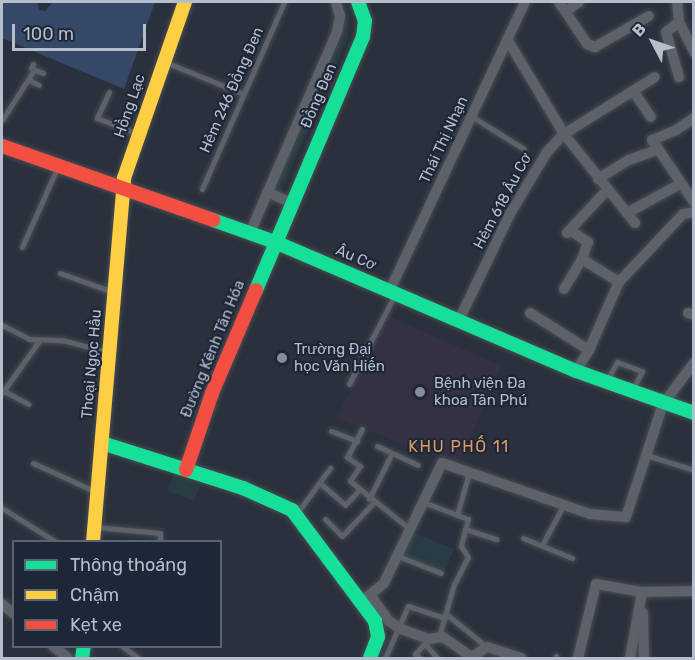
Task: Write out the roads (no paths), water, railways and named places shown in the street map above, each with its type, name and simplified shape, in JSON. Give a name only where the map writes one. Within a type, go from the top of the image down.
[{"type":"main road","name":"Hồng Lạc","points":[[123,189],[138,134],[185,2]]},
{"type":"main road","name":"Đồng Đen","points":[[275,242],[363,37],[365,21],[358,2]]},
{"type":"main road","name":"Âu Cơ","points":[[2,147],[275,242],[576,371],[693,413]]},
{"type":"main road","name":"Thoại Ngọc Hầu","points":[[93,540],[123,189]]},
{"type":"main road","name":"Đường Kênh Tân Hóa","points":[[186,471],[212,393],[275,242]]},
{"type":"main road","points":[[102,443],[265,496],[296,514],[366,598],[378,631],[370,658]]},
{"type":"street","name":"Đồng Đen","points":[[250,233],[337,32],[340,16],[336,2]]},
{"type":"street","name":"Thái Thị Nhạn","points":[[393,292],[471,116],[525,2]]},
{"type":"street","points":[[579,2],[562,6],[587,44],[595,47],[649,16]]},
{"type":"street","points":[[677,2],[679,22],[692,46]]},
{"type":"street","points":[[679,22],[666,32],[679,78]]},
{"type":"street","points":[[507,39],[564,134],[635,223]]},
{"type":"street","name":"Hẻm 618 Âu Cơ","points":[[459,320],[531,176],[564,134],[634,92],[655,76]]},
{"type":"street","points":[[634,92],[651,117]]},
{"type":"street","points":[[598,179],[655,145],[693,118]]},
{"type":"street","points":[[655,145],[678,185],[693,202]]},
{"type":"street","points":[[627,213],[678,185]]},
{"type":"street","points":[[564,289],[582,259],[588,242],[568,232],[607,190]]},
{"type":"street","points":[[267,192],[292,203]]},
{"type":"street","points":[[576,371],[589,350],[619,282],[683,214],[693,212]]},
{"type":"street","points":[[582,259],[619,282]]},
{"type":"street","points":[[530,313],[558,327],[589,350]]},
{"type":"street","points":[[519,658],[479,654],[397,627],[366,598],[384,583],[442,463],[590,514],[626,517],[663,404],[693,363]]},
{"type":"street","points":[[578,658],[594,586],[600,583],[642,592],[693,591]]},
{"type":"street","points":[[630,658],[642,592]]},
{"type":"street","points":[[642,592],[644,658]]},
{"type":"street","points":[[56,648],[68,658]]},
{"type":"lane","name":"Hẻm 246 Đồng Đen","points":[[202,189],[284,2]]},
{"type":"lane","points":[[164,62],[244,94]]},
{"type":"lane","points":[[29,80],[33,67],[43,73]]},
{"type":"lane","points":[[2,120],[4,107],[25,78],[39,85]]},
{"type":"lane","points":[[109,92],[97,118],[138,134]]},
{"type":"lane","points":[[471,116],[524,149]]},
{"type":"lane","points":[[22,247],[58,166]]},
{"type":"lane","points":[[60,273],[114,293]]},
{"type":"lane","points":[[349,384],[393,292]]},
{"type":"lane","points":[[2,325],[39,340],[62,340],[110,352]]},
{"type":"lane","points":[[28,404],[2,391],[39,340]]},
{"type":"lane","points":[[606,382],[617,362],[642,371],[631,392]]},
{"type":"lane","points":[[362,429],[347,457],[360,466],[350,481],[371,501],[411,530]]},
{"type":"lane","points":[[331,431],[357,441]]},
{"type":"lane","points":[[377,446],[418,465]]},
{"type":"lane","points":[[325,519],[342,536],[371,501],[392,453]]},
{"type":"lane","points":[[646,455],[693,470]]},
{"type":"lane","points":[[33,463],[98,493]]},
{"type":"lane","points":[[296,514],[330,468]]},
{"type":"lane","points":[[457,515],[470,471]]},
{"type":"lane","points":[[320,483],[345,505],[359,490]]},
{"type":"lane","points":[[410,658],[418,656],[431,640],[445,616],[468,557],[461,546],[468,519],[422,502]]},
{"type":"lane","points":[[542,545],[563,506]]},
{"type":"lane","points":[[2,508],[54,540]]},
{"type":"lane","points":[[94,527],[160,532],[160,540]]},
{"type":"lane","points":[[465,529],[496,539]]},
{"type":"lane","points":[[523,538],[572,558]]},
{"type":"lane","points":[[398,556],[441,573]]},
{"type":"lane","points":[[385,658],[408,606],[445,616],[479,654]]},
{"type":"lane","points":[[431,640],[437,658]]},
{"type":"lane","points":[[125,648],[138,658]]},
{"type":"water","points":[[2,2],[37,2],[39,10],[45,11],[53,2],[155,2],[124,89],[2,38]]},
{"type":"place","name":"Trường Đại học Văn Hiến","points":[[282,358]]},
{"type":"place","name":"Bệnh viện Đa khoa Tân Phú","points":[[420,392]]},
{"type":"district","name":"KHU PHỐ 11","points":[[459,447]]}]
